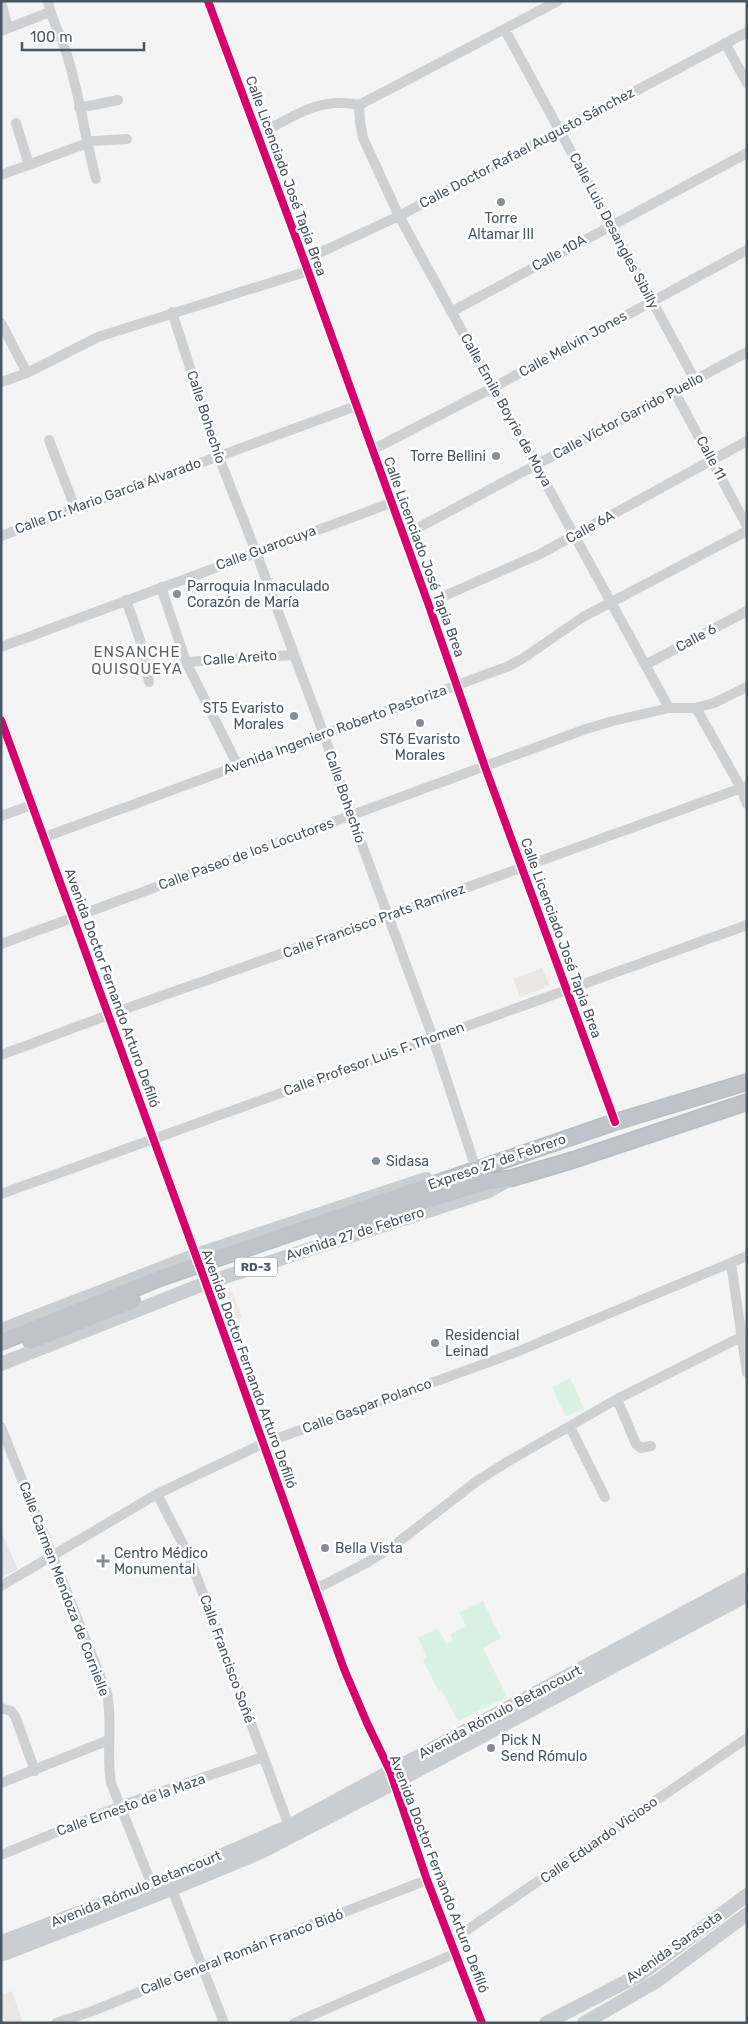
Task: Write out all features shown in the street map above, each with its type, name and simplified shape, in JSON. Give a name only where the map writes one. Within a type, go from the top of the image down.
[{"type":"highway","name":"Expreso 27 de Febrero","points":[[248,1253],[473,1170],[615,1122],[747,1082]]},
{"type":"highway","name":"Expreso 27 de Febrero","points":[[248,1253],[477,1185],[512,1178],[681,1125],[747,1102]]},
{"type":"highway","name":"RD-3","points":[[1,1342],[164,1277],[248,1253]]},
{"type":"highway","name":"RD-3","points":[[1,1352],[248,1253]]},
{"type":"main road","name":"RD-3","points":[[1,1330],[197,1258],[456,1169],[473,1170]]},
{"type":"main road","name":"Avenida 27 de Febrero","points":[[1,1364],[205,1281],[489,1191],[512,1178]]},
{"type":"main road","name":"Avenida Rómulo Betancourt","points":[[1,1942],[261,1852],[747,1579]]},
{"type":"main road","name":"Avenida Rómulo Betancourt","points":[[170,1884],[392,1777],[747,1595]]},
{"type":"main road","name":"Avenida Rómulo Betancourt","points":[[1,1955],[154,1890]]},
{"type":"main road","name":"Avenida Sarasota","points":[[546,2023],[641,1974],[747,1895]]},
{"type":"main road","name":"Avenida Sarasota","points":[[584,2023],[657,1981],[747,1914]]},
{"type":"street","points":[[48,1],[50,12],[67,55],[86,144],[96,179]]},
{"type":"street","name":"Calle Licenciado José Tapia Brea","points":[[208,1],[306,266],[485,767],[615,1122]]},
{"type":"street","points":[[258,135],[314,106],[348,102],[359,105],[558,1]]},
{"type":"street","points":[[1,2],[5,29],[50,12]]},
{"type":"street","name":"Calle Luis Desangles Sibilly","points":[[505,30],[695,380]]},
{"type":"street","name":"Calle Doctor Rafael Augusto Sánchez","points":[[1,382],[27,373],[98,337],[172,312],[222,299],[306,266],[747,32]]},
{"type":"street","points":[[725,43],[747,83]]},
{"type":"street","points":[[79,108],[118,100]]},
{"type":"street","name":"Calle Emile Boyrie de Moya","points":[[359,105],[363,138],[399,216],[669,708]]},
{"type":"street","points":[[16,123],[29,165]]},
{"type":"street","points":[[1,175],[93,141],[128,139]]},
{"type":"street","name":"Calle 10A","points":[[451,312],[747,153]]},
{"type":"street","name":"Calle Melvin Jones","points":[[372,450],[494,387],[747,250]]},
{"type":"street","name":"Calle Bohechío","points":[[172,312],[218,455],[324,735],[351,815],[433,1038],[473,1170]]},
{"type":"street","points":[[1,323],[27,373]]},
{"type":"street","name":"Calle Víctor Garrido Puello","points":[[403,536],[747,352]]},
{"type":"street","name":"Calle 11","points":[[674,391],[747,526]]},
{"type":"street","name":"Calle Dr. Mario García Alvarado","points":[[1,536],[356,406]]},
{"type":"street","points":[[49,440],[75,508]]},
{"type":"street","name":"Calle 6A","points":[[428,604],[532,558],[747,441]]},
{"type":"street","name":"Calle Guarocuya","points":[[1,647],[391,503]]},
{"type":"street","name":"Avenida Ingeniero Roberto Pastoriza","points":[[44,836],[509,666],[583,617],[747,531]]},
{"type":"street","points":[[161,587],[186,662],[238,766]]},
{"type":"street","points":[[126,600],[140,640],[149,682]]},
{"type":"street","name":"Calle 6","points":[[645,665],[747,611]]},
{"type":"street","name":"Calle Areito","points":[[186,662],[294,655]]},
{"type":"street","name":"Calle Paseo de los Locutores","points":[[1,944],[613,720],[669,708],[696,708],[714,703],[747,687]]},
{"type":"street","points":[[696,708],[744,787],[747,804]]},
{"type":"street","name":"Avenida Doctor Fernando Arturo Defilló","points":[[1,720],[344,1669],[366,1723],[392,1777],[427,1880],[482,2023]]},
{"type":"street","name":"Calle Francisco Prats Ramírez","points":[[1,1055],[744,787]]},
{"type":"street","points":[[1,816],[32,805]]},
{"type":"street","name":"Calle Profesor Luis F. Thomen","points":[[1,1194],[747,925]]},
{"type":"street","name":"Calle Gaspar Polanco","points":[[1,1586],[157,1494],[262,1444],[514,1353],[747,1256]]},
{"type":"street","points":[[731,1263],[744,1335],[747,1373]]},
{"type":"street","points":[[316,1589],[368,1562],[392,1547],[477,1480],[617,1399],[744,1335]]},
{"type":"street","points":[[617,1399],[636,1444],[641,1448],[651,1446]]},
{"type":"street","points":[[570,1426],[605,1497]]},
{"type":"street","name":"Calle Carmen Mendoza de Cornielle","points":[[1,1427],[106,1693],[110,1714],[108,1766],[111,1784],[154,1890]]},
{"type":"street","name":"Calle Francisco Soñé","points":[[157,1494],[189,1556],[289,1826]]},
{"type":"street","points":[[1,1708],[12,1711],[15,1716],[35,1771]]},
{"type":"street","name":"Calle Eduardo Vicioso","points":[[451,1941],[747,1738]]},
{"type":"street","points":[[1,1784],[109,1740]]},
{"type":"street","name":"Calle Ernesto de la Maza","points":[[1,1855],[120,1806],[262,1757]]},
{"type":"street","name":"Calle General Román Franco Bidó","points":[[56,2023],[90,2012],[427,1880]]},
{"type":"street","points":[[170,1884],[224,2023]]},
{"type":"street","points":[[294,2023],[456,1953]]},
{"type":"shaded area","points":[[542,968],[550,986],[520,997],[513,979]]},
{"type":"shaded area","points":[[232,1291],[242,1317],[230,1322],[219,1296]]},
{"type":"shaded area","points":[[1,1531],[18,1569],[1,1578]]},
{"type":"shaded area","points":[[12,1991],[23,2023],[1,2023],[1,1995]]},
{"type":"green space","points":[[570,1378],[584,1408],[566,1417],[552,1387]]},
{"type":"green space","points":[[483,1601],[501,1638],[483,1648],[507,1697],[458,1721],[442,1691],[439,1692],[423,1661],[427,1657],[418,1638],[438,1628],[446,1644],[453,1641],[450,1634],[466,1626],[459,1613]]},
{"type":"cycle path","points":[[208,1],[304,260],[485,767],[615,1122]]},
{"type":"cycle path","points":[[1,720],[344,1669],[390,1771],[427,1880],[482,2023]]},
{"type":"place","name":"Torre Altamar III","points":[[501,202]]},
{"type":"place","name":"Torre Bellini","points":[[496,456]]},
{"type":"place","name":"Parroquia Inmaculado Corazón de María","points":[[177,594]]},
{"type":"place","name":"ST5 Evaristo Morales","points":[[294,716]]},
{"type":"place","name":"ST6 Evaristo Morales","points":[[420,723]]},
{"type":"place","name":"Sidasa","points":[[376,1161]]},
{"type":"place","name":"Residencial Leinad","points":[[435,1343]]},
{"type":"place","name":"Bella Vista","points":[[325,1548]]},
{"type":"place","name":"Centro Médico Monumental","points":[[103,1561]]},
{"type":"place","name":"Pick N Send Rómulo","points":[[491,1748]]},
{"type":"district","name":"ENSANCHE QUISQUEYA","points":[[137,660]]}]
